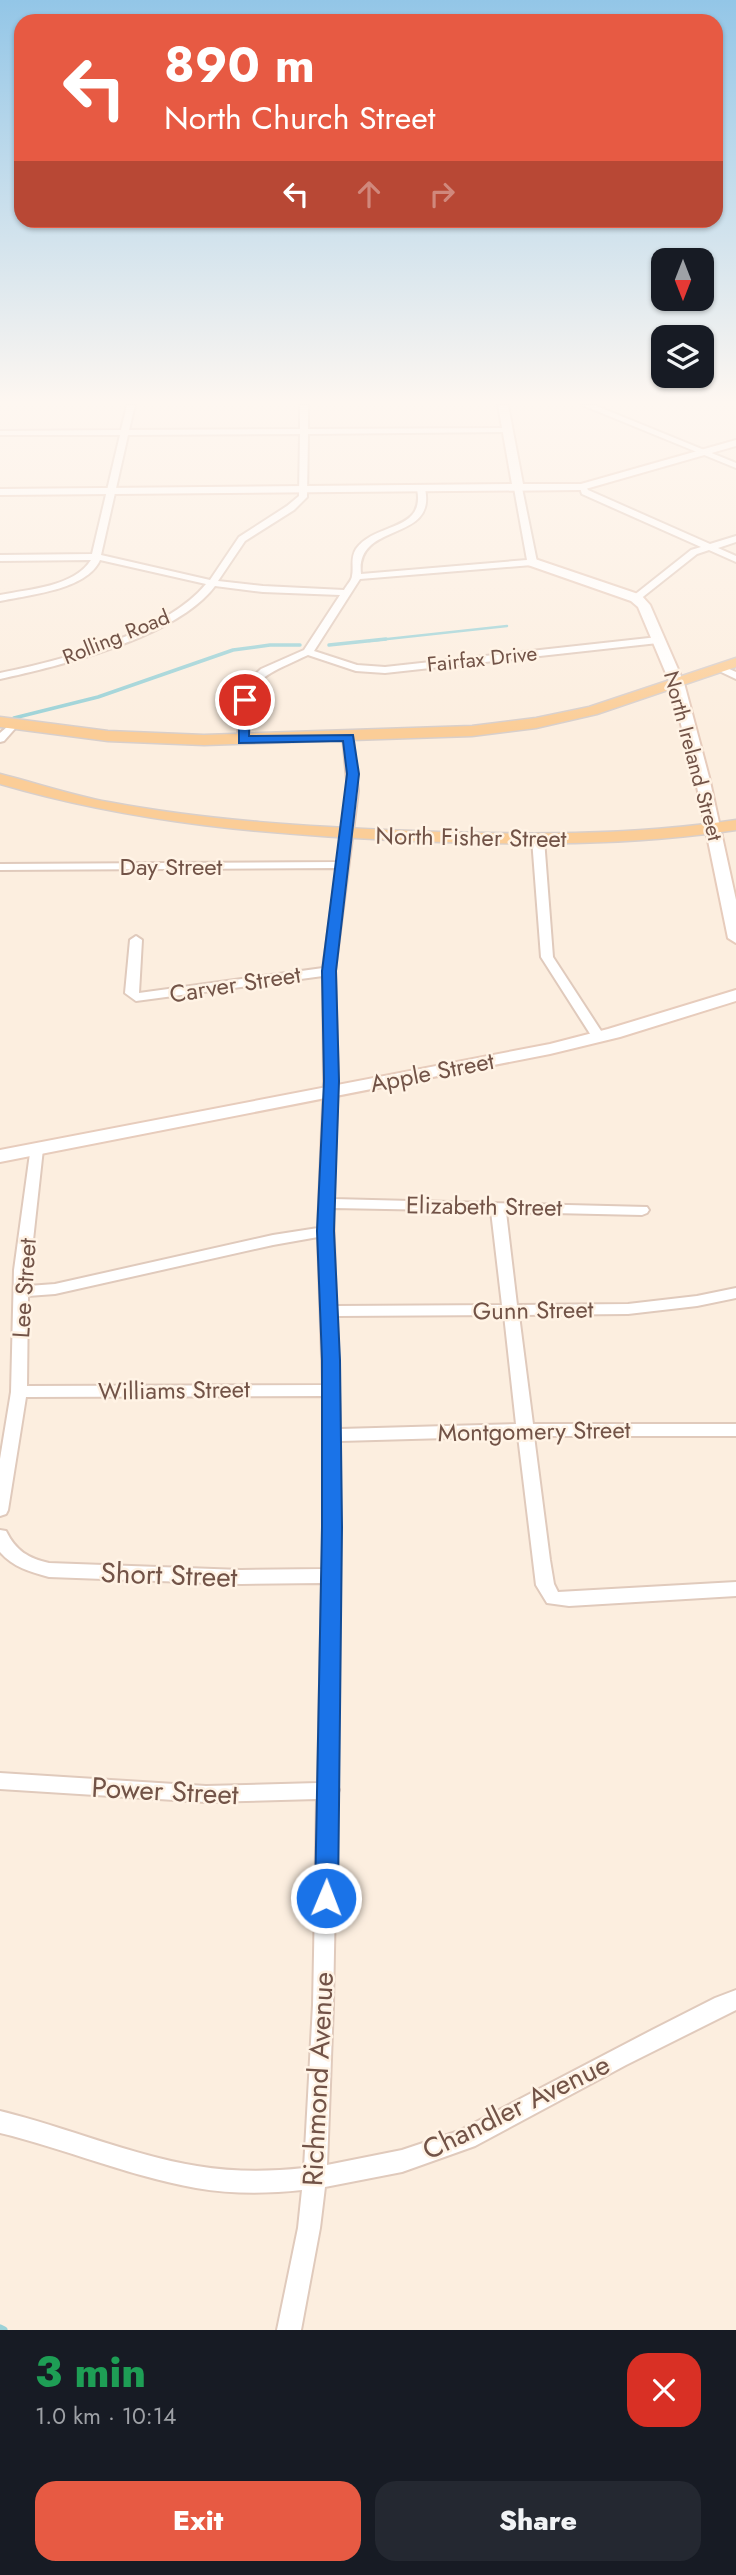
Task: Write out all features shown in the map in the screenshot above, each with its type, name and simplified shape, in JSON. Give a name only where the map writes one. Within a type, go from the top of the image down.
[{"type":"main road","points":[[7,723],[141,738],[243,740],[450,733],[536,723],[620,704],[736,662]]},
{"type":"main road","name":"North Fisher Street","points":[[0,779],[68,799],[153,816],[245,828],[538,839],[626,838],[736,825]]},
{"type":"street","points":[[0,598],[69,581],[86,572],[98,558],[108,514]]},
{"type":"street","name":"Rolling Road","points":[[0,676],[68,658],[153,625],[193,602],[213,583],[231,551],[240,541],[281,514]]},
{"type":"street","points":[[243,740],[245,700],[249,686],[265,671],[309,652],[357,577],[354,565],[359,552],[369,542],[418,514]]},
{"type":"street","points":[[523,514],[531,562]]},
{"type":"street","points":[[634,514],[736,559]]},
{"type":"street","points":[[357,577],[531,562],[636,598],[694,552],[736,539]]},
{"type":"street","points":[[0,558],[98,558],[213,583],[284,591],[348,593]]},
{"type":"street","name":"North Ireland Street","points":[[636,598],[644,605],[677,684],[713,829],[736,938]]},
{"type":"street","name":"Fairfax Drive","points":[[309,652],[349,666],[377,670],[658,640]]},
{"type":"street","points":[[720,668],[736,677]]},
{"type":"street","points":[[0,739],[7,723]]},
{"type":"street","name":"Richmond Avenue","points":[[289,2330],[309,2228],[315,2177],[323,2006],[329,1790],[331,1435],[325,1231],[330,1093],[329,971],[353,792],[348,737]]},
{"type":"street","points":[[538,839],[547,957],[575,998],[586,1021],[599,1037]]},
{"type":"street","name":"Day Street","points":[[0,867],[341,866]]},
{"type":"street","name":"Carver Street","points":[[136,940],[131,993],[140,998],[329,971]]},
{"type":"street","name":"Apple Street","points":[[0,1156],[330,1093],[599,1037],[736,995]]},
{"type":"street","name":"Lee Street","points":[[0,1510],[19,1392],[21,1292],[36,1149]]},
{"type":"street","name":"Elizabeth Street","points":[[326,1203],[642,1210]]},
{"type":"street","points":[[498,1207],[545,1585],[554,1598],[736,1589]]},
{"type":"street","points":[[21,1292],[55,1289],[273,1240],[325,1231]]},
{"type":"street","name":"Gunn Street","points":[[329,1311],[511,1311],[663,1306],[736,1293]]},
{"type":"street","name":"Williams Street","points":[[19,1392],[329,1390]]},
{"type":"street","name":"Montgomery Street","points":[[331,1435],[525,1430],[736,1430]]},
{"type":"street","name":"Short Street","points":[[0,1536],[12,1555],[32,1566],[61,1571],[241,1577],[330,1576]]},
{"type":"street","name":"Power Street","points":[[0,1781],[191,1794],[250,1795],[329,1790]]},
{"type":"street","name":"Chandler Avenue","points":[[0,2122],[197,2178],[228,2182],[315,2177],[420,2156],[456,2143],[624,2054],[736,2000]]},
{"type":"waterway","points":[[369,641],[507,626]]},
{"type":"waterway","points":[[329,645],[386,639]]},
{"type":"waterway","points":[[14,718],[98,697],[233,650],[270,645],[300,645]]},
{"type":"waterway","points":[[0,2328],[4,2330]]},
{"type":"route","points":[[245,700],[243,740],[348,737],[353,774],[353,792],[329,971],[331,1081],[325,1231],[331,1360],[329,1390],[332,1527],[326,1898]]}]
